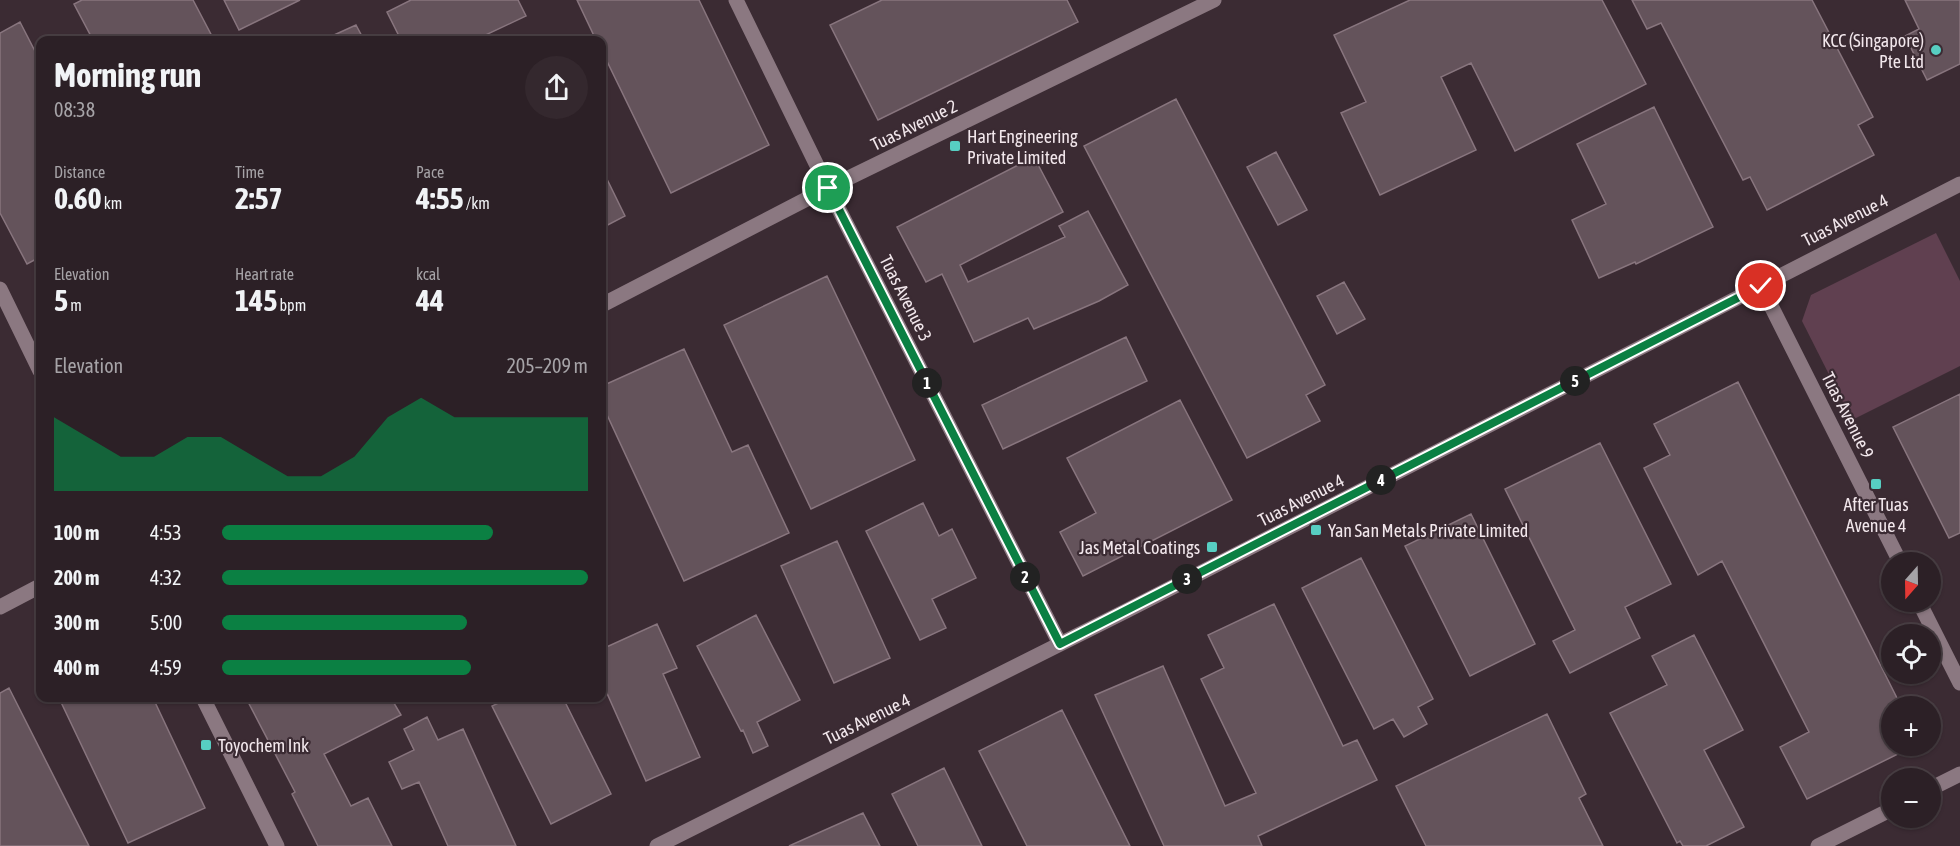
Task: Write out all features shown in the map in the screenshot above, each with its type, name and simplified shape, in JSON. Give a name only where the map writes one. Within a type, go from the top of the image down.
[{"type":"street","name":"Tuas Avenue 3","points":[[736,0],[828,188],[1060,644]]},
{"type":"street","name":"Tuas Avenue 2","points":[[606,303],[828,188],[1214,0]]},
{"type":"street","name":"Tuas Avenue 4","points":[[657,846],[1060,644],[1960,184]]},
{"type":"street","name":"Tuas Avenue 9","points":[[1761,286],[1895,552]]},
{"type":"street","points":[[0,289],[36,363]]},
{"type":"street","points":[[0,607],[36,588]]},
{"type":"street","points":[[1924,612],[1960,683]]},
{"type":"street","points":[[205,702],[277,846]]},
{"type":"street","points":[[1941,784],[1960,774]]},
{"type":"street","points":[[1818,846],[1881,814]]},
{"type":"shaded area","points":[[1936,233],[1960,281],[1960,366],[1852,420],[1802,321],[1811,295]]},
{"type":"building","points":[[82,0],[193,0],[212,36],[91,36],[74,4]]},
{"type":"building","points":[[224,0],[300,0],[239,30]]},
{"type":"building","points":[[411,0],[518,0],[526,16],[484,36],[399,36],[387,12]]},
{"type":"building","points":[[577,0],[699,0],[769,145],[671,193],[606,59],[606,36],[594,36]]},
{"type":"building","points":[[882,0],[1067,0],[1078,22],[878,120],[830,25]]},
{"type":"building","points":[[1410,0],[1602,0],[1646,84],[1515,151],[1471,63],[1441,77],[1476,150],[1380,195],[1341,113],[1366,102],[1334,35]]},
{"type":"building","points":[[1632,0],[1812,0],[1873,117],[1858,125],[1874,155],[1767,210],[1750,177],[1743,180],[1661,23],[1647,29]]},
{"type":"building","name":"KCC (Singapore) Pte Ltd","points":[[1905,0],[1960,0],[1960,64],[1927,80],[1905,36],[1919,29]]},
{"type":"building","points":[[20,22],[36,53],[36,259],[27,264],[0,213],[0,33]]},
{"type":"building","points":[[356,25],[362,36],[332,36]]},
{"type":"building","points":[[1176,99],[1325,385],[1306,395],[1320,421],[1247,458],[1084,146]]},
{"type":"building","points":[[1654,107],[1713,227],[1636,264],[1635,262],[1599,278],[1572,220],[1606,204],[1577,144]]},
{"type":"building","points":[[1276,152],[1307,210],[1278,225],[1247,167]]},
{"type":"building","points":[[1034,157],[1063,212],[960,265],[968,282],[1065,237],[1059,226],[1088,211],[1128,285],[1099,301],[1034,329],[1028,318],[974,342],[942,274],[926,282],[897,227]]},
{"type":"building","points":[[606,177],[625,216],[606,226]]},
{"type":"building","points":[[827,276],[915,460],[811,509],[724,325]]},
{"type":"building","points":[[1344,282],[1365,319],[1337,334],[1317,296]]},
{"type":"building","points":[[1126,337],[1147,381],[1003,449],[982,405]]},
{"type":"building","points":[[684,349],[732,452],[748,445],[789,533],[684,581],[606,413],[606,384]]},
{"type":"building","points":[[1738,382],[1881,666],[1881,684],[1890,684],[1896,696],[1881,696],[1881,756],[1894,756],[1807,799],[1780,747],[1809,732],[1722,561],[1698,575],[1644,468],[1670,455],[1654,424]]},
{"type":"building","points":[[1960,394],[1960,533],[1949,538],[1893,427]]},
{"type":"building","points":[[1180,400],[1232,500],[1083,576],[1060,532],[1096,513],[1067,458]]},
{"type":"building","points":[[1600,443],[1671,584],[1625,607],[1640,638],[1570,673],[1553,641],[1575,630],[1505,489]]},
{"type":"building","points":[[923,503],[939,536],[952,529],[976,578],[932,599],[946,628],[920,640],[866,531]]},
{"type":"building","points":[[1471,514],[1535,644],[1470,676],[1405,546]]},
{"type":"building","points":[[837,541],[890,658],[834,683],[781,566]]},
{"type":"building","points":[[1361,558],[1433,699],[1418,707],[1427,724],[1404,737],[1393,719],[1374,729],[1302,588]]},
{"type":"building","points":[[1274,604],[1343,746],[1357,740],[1377,780],[1258,836],[1262,846],[1164,846],[1095,695],[1163,666],[1225,806],[1256,793],[1201,679],[1224,668],[1208,635]]},
{"type":"building","points":[[756,615],[800,700],[757,722],[768,746],[753,753],[743,730],[741,731],[697,646]]},
{"type":"building","points":[[657,624],[677,668],[663,674],[700,757],[646,781],[606,691],[606,647]]},
{"type":"building","points":[[1694,635],[1743,730],[1704,750],[1744,827],[1706,846],[1683,846],[1680,841],[1677,843],[1610,713],[1667,685],[1652,656]]},
{"type":"building","points":[[9,688],[89,846],[0,846],[0,693]]},
{"type":"building","points":[[61,702],[155,702],[205,808],[128,843]]},
{"type":"building","points":[[248,702],[393,702],[401,715],[324,754],[351,806],[368,798],[392,846],[318,846],[292,794],[295,792]]},
{"type":"building","points":[[500,702],[565,702],[611,794],[551,824],[492,706]]},
{"type":"building","points":[[1062,710],[1130,846],[1027,846],[979,751]]},
{"type":"building","points":[[1547,714],[1586,794],[1579,798],[1603,846],[1426,846],[1396,786]]},
{"type":"building","points":[[427,717],[438,740],[463,729],[516,846],[448,846],[419,782],[402,789],[389,762],[414,750],[404,729]]},
{"type":"building","points":[[944,768],[982,846],[918,846],[892,794]]},
{"type":"building","points":[[863,813],[880,846],[789,846]]},
{"type":"place","name":"KCC (Singapore) Pte Ltd","points":[[1936,50]]},
{"type":"place","name":"Hart Engineering Private Limited","points":[[955,146]]},
{"type":"place","name":"After Tuas Avenue 4","points":[[1876,484]]},
{"type":"place","name":"Yan San Metals Private Limited","points":[[1316,530]]},
{"type":"place","name":"Jas Metal Coatings","points":[[1212,547]]},
{"type":"place","name":"Toyochem Ink","points":[[206,745]]},
{"type":"route","points":[[828,188],[1060,644],[1761,286]]}]
